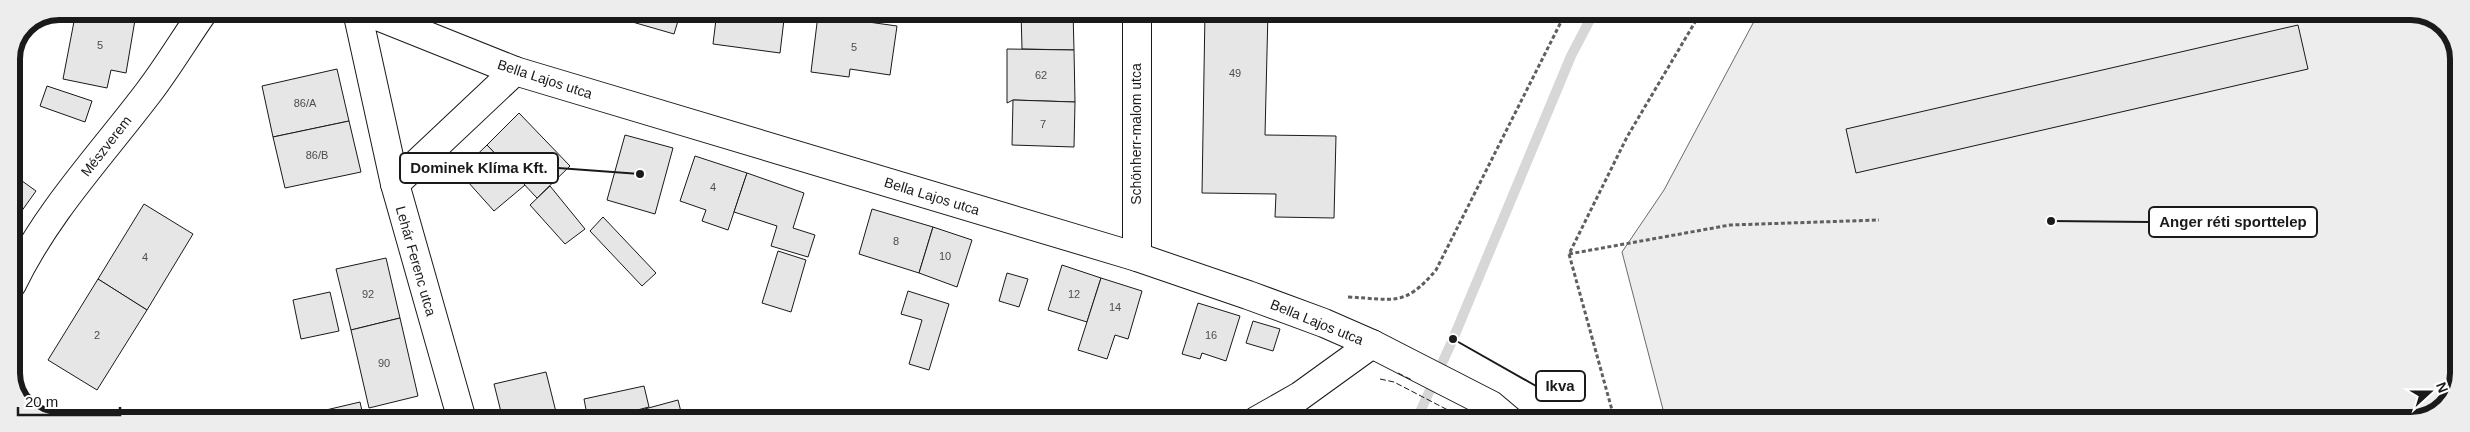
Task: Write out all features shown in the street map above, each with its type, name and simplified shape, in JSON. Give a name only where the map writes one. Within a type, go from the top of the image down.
[{"type":"street","name":"Mészverem","points":[[20,267],[26,254],[83,174],[149,91],[198,20]]},
{"type":"street","name":"Lehár Ferenc utca","points":[[359,20],[395,184],[460,412]]},
{"type":"street","name":"Bella Lajos utca","points":[[387,20],[515,72],[1137,257],[1316,319],[1372,344],[1498,412]]},
{"type":"street","name":"Schönherr-malom utca","points":[[1137,20],[1137,257]]},
{"type":"street","points":[[395,184],[515,72]]},
{"type":"street","points":[[1270,412],[1307,391],[1372,344]]},
{"type":"path","points":[[1346,297],[1404,298],[1420,288],[1436,270],[1562,20]]},
{"type":"path","points":[[1613,412],[1569,254],[1627,137],[1696,20]]},
{"type":"path","points":[[1569,254],[1730,224],[1878,220]]},
{"type":"shaded area","points":[[1755,20],[2416,20],[2430,25],[2440,33],[2447,44],[2450,57],[2450,378],[2445,392],[2437,402],[2430,407],[2416,412],[1664,412],[1622,252],[1664,190]]},
{"type":"building","points":[[74,20],[135,20],[126,73],[111,70],[107,88],[63,79]]},
{"type":"building","points":[[629,20],[678,20],[674,34]]},
{"type":"building","points":[[716,20],[784,20],[780,53],[713,44]]},
{"type":"building","points":[[817,20],[854,20],[897,26],[890,75],[850,69],[849,77],[811,72]]},
{"type":"building","points":[[1021,20],[1073,20],[1074,50],[1022,49]]},
{"type":"building","points":[[1205,20],[1268,20],[1265,135],[1336,136],[1334,218],[1275,217],[1276,194],[1202,193]]},
{"type":"building","points":[[2298,25],[2308,69],[1856,173],[1846,129]]},
{"type":"building","points":[[1007,49],[1074,50],[1075,102],[1013,100],[1007,103]]},
{"type":"building","points":[[337,69],[349,121],[273,137],[262,86]]},
{"type":"building","points":[[47,86],[92,101],[85,122],[40,106]]},
{"type":"building","points":[[1013,100],[1075,102],[1074,147],[1012,145]]},
{"type":"building","points":[[519,113],[570,166],[537,198],[487,145]]},
{"type":"building","points":[[349,121],[361,172],[285,188],[273,137]]},
{"type":"building","points":[[625,135],[673,148],[655,214],[607,200]]},
{"type":"building","points":[[487,145],[525,185],[494,211],[459,172]]},
{"type":"building","points":[[695,156],[747,173],[728,230],[702,221],[706,210],[680,201]]},
{"type":"building","points":[[747,173],[804,193],[793,228],[815,235],[808,257],[771,246],[777,226],[734,212]]},
{"type":"building","points":[[20,179],[36,191],[20,213]]},
{"type":"building","points":[[550,186],[585,229],[565,244],[530,205]]},
{"type":"building","points":[[144,204],[193,234],[147,310],[98,279]]},
{"type":"building","points":[[872,209],[933,227],[919,273],[859,254]]},
{"type":"building","points":[[603,217],[656,273],[642,286],[590,231]]},
{"type":"building","points":[[933,227],[972,240],[957,287],[919,273]]},
{"type":"building","points":[[778,251],[806,260],[791,312],[762,303]]},
{"type":"building","points":[[386,258],[400,318],[351,330],[336,269]]},
{"type":"building","points":[[1062,265],[1101,278],[1087,322],[1048,310]]},
{"type":"building","points":[[1007,273],[1028,279],[1019,307],[999,301]]},
{"type":"building","points":[[1101,278],[1142,291],[1128,339],[1115,335],[1107,359],[1078,350]]},
{"type":"building","points":[[98,279],[147,310],[97,390],[48,360]]},
{"type":"building","points":[[908,291],[949,304],[929,370],[909,364],[922,320],[901,314]]},
{"type":"building","points":[[330,292],[339,331],[301,339],[293,300]]},
{"type":"building","points":[[1198,303],[1240,316],[1226,361],[1202,353],[1200,359],[1182,354]]},
{"type":"building","points":[[400,318],[418,396],[369,408],[351,330]]},
{"type":"building","points":[[1253,321],[1280,329],[1273,351],[1246,343]]},
{"type":"building","points":[[546,372],[556,412],[501,412],[494,384]]},
{"type":"building","points":[[644,386],[649,407],[629,412],[586,412],[584,399]]},
{"type":"building","points":[[678,400],[681,412],[641,412],[641,410]]},
{"type":"building","points":[[360,402],[362,412],[327,412],[326,410]]},
{"type":"waterway","points":[[1420,412],[1453,339],[1571,56],[1590,20]]},
{"type":"fence","points":[[1398,373],[1412,380]]},
{"type":"fence","points":[[1380,379],[1394,382],[1452,412]]},
{"type":"place","name":"Dominek Klíma Kft.","points":[[640,174]]},
{"type":"place","name":"Anger réti sporttelep","points":[[2051,221]]},
{"type":"place","name":"Ikva","points":[[1453,339]]}]
